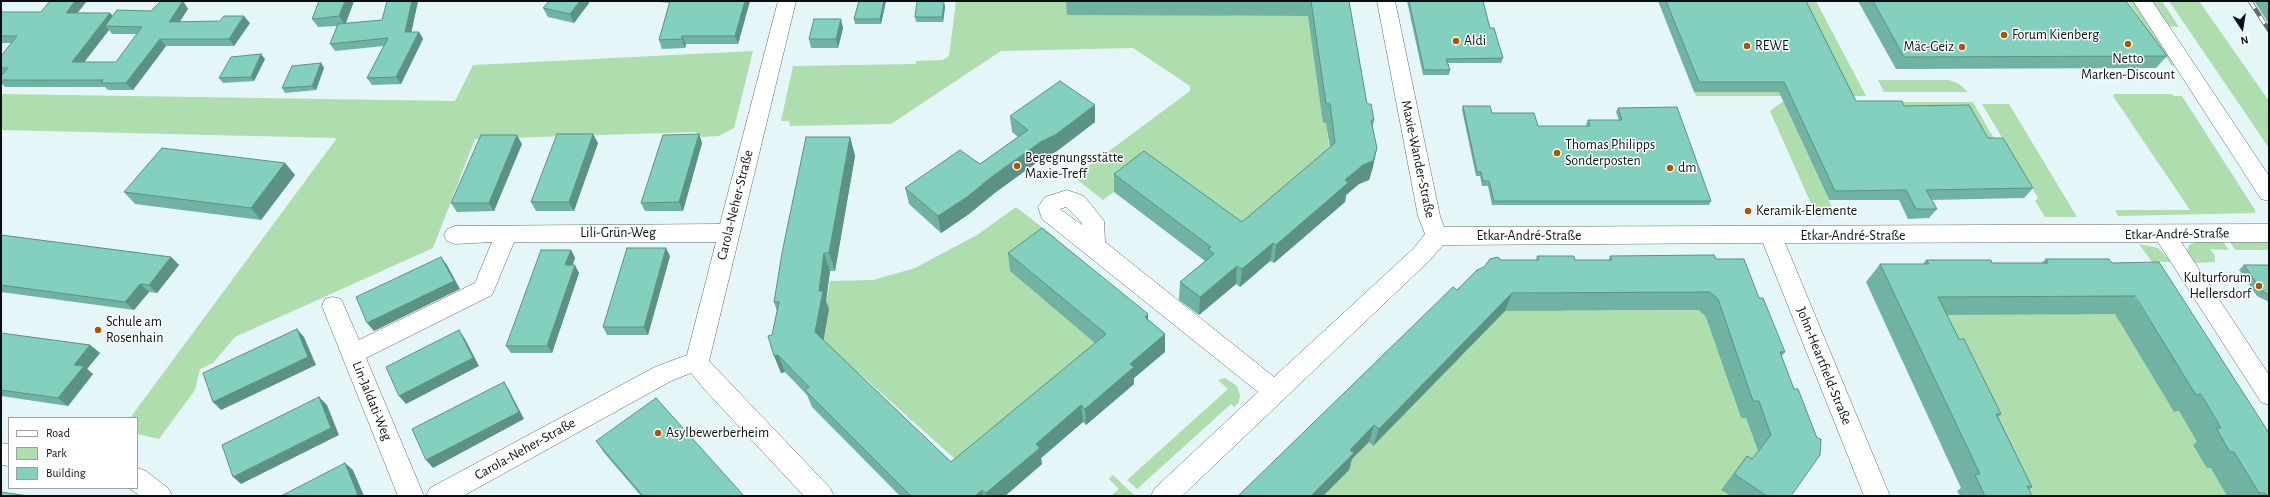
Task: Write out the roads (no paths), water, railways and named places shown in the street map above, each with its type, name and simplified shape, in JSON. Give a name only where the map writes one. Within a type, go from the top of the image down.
[{"type":"street","name":"Carola-Neher-Straße","points":[[439,496],[663,374],[697,361],[788,1]]},
{"type":"street","name":"Maxie-Wander-Straße","points":[[1164,496],[1422,254],[1437,236],[1429,216],[1386,1]]},
{"type":"street","points":[[2142,1],[2269,193]]},
{"type":"street","name":"Lili-Grün-Weg","points":[[455,235],[523,233],[729,233]]},
{"type":"street","name":"Etkar-André-Straße","points":[[1437,236],[1770,236],[2269,233]]},
{"type":"street","points":[[353,354],[484,289],[506,234]]},
{"type":"street","points":[[2164,234],[2269,395]]},
{"type":"street","name":"John-Heartfield-Straße","points":[[1770,236],[1877,496]]},
{"type":"street","points":[[1094,246],[1275,392]]},
{"type":"street","name":"Lin-Jaldati-Weg","points":[[333,306],[411,496]]},
{"type":"street","points":[[697,361],[702,371],[713,383],[821,496]]},
{"type":"street","points":[[138,480],[159,496]]},
{"type":"railway","points":[[2250,1],[2269,30]]},
{"type":"place","name":"Forum Kienberg","points":[[2004,35]]},
{"type":"place","name":"Aldi","points":[[1456,41]]},
{"type":"place","name":"Netto Marken-Discount","points":[[2128,44]]},
{"type":"place","name":"REWE","points":[[1747,46]]},
{"type":"place","name":"Mäc-Geiz","points":[[1962,47]]},
{"type":"place","name":"Thomas Philipps Sonderposten","points":[[1557,153]]},
{"type":"place","name":"Begegnungsstätte Maxie-Treff","points":[[1017,166]]},
{"type":"place","name":"dm","points":[[1670,168]]},
{"type":"place","name":"Keramik-Elemente","points":[[1748,211]]},
{"type":"place","name":"Kulturforum Hellersdorf","points":[[2259,286]]},
{"type":"place","name":"Schule am Rosenhain","points":[[98,330]]},
{"type":"place","name":"Asylbewerberheim","points":[[658,433]]}]
